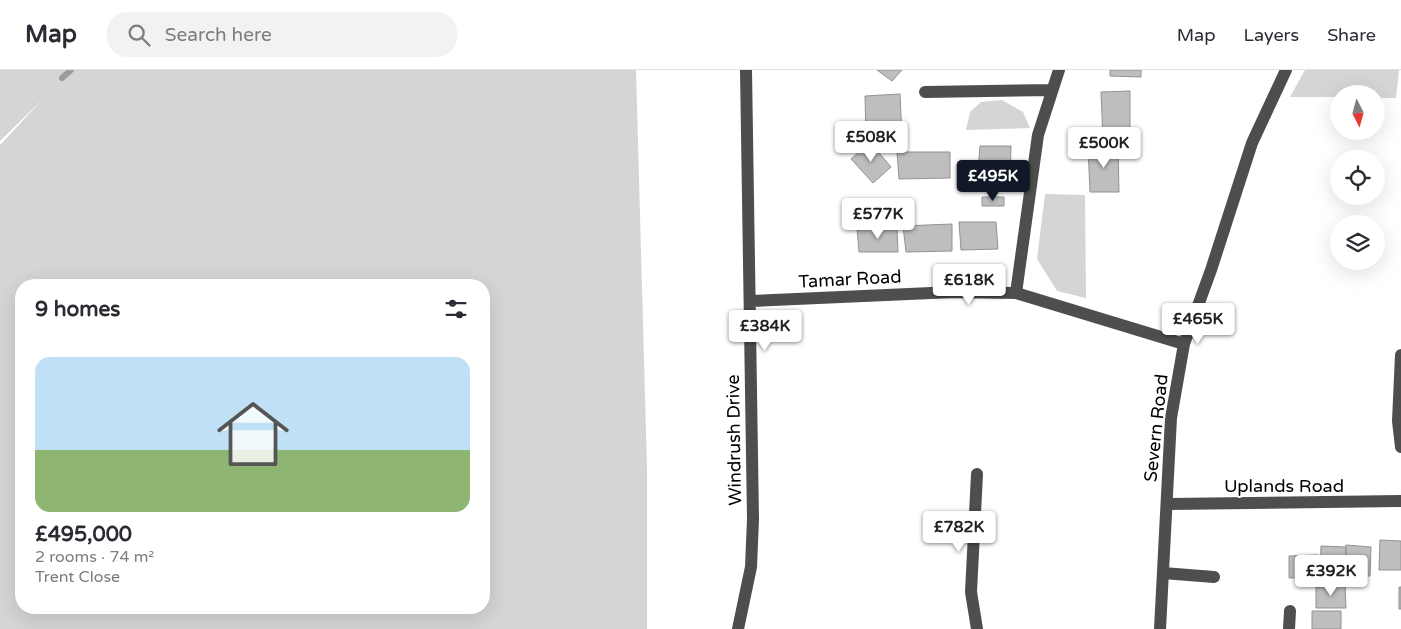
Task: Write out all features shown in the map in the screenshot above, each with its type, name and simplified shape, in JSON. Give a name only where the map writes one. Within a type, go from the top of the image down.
[{"type":"street","name":"Windrush Drive","points":[[738,629],[751,567],[753,519],[746,70]]},
{"type":"street","points":[[1016,293],[1038,135],[1059,70]]},
{"type":"street","name":"Severn Road","points":[[1160,629],[1171,418],[1184,344],[1211,270],[1252,143],[1286,70]]},
{"type":"street","points":[[925,92],[1052,90]]},
{"type":"street","name":"Tamar Road","points":[[751,301],[954,292],[1016,293],[1184,344]]},
{"type":"street","points":[[1401,355],[1398,421],[1401,447]]},
{"type":"street","points":[[977,474],[971,592],[977,629]]},
{"type":"street","name":"Uplands Road","points":[[1167,504],[1401,501]]},
{"type":"street","points":[[1163,573],[1214,577]]},
{"type":"street","points":[[1289,629],[1290,611]]},
{"type":"shaded area","points":[[0,70],[636,70],[647,468],[647,629],[0,629],[0,145],[43,99],[0,141]]},
{"type":"shaded area","points":[[1305,70],[1399,70],[1396,98],[1385,98],[1385,85],[1330,85],[1330,97],[1290,97]]},
{"type":"shaded area","points":[[1002,100],[1023,112],[1030,128],[966,130],[970,112],[981,102]]},
{"type":"shaded area","points":[[1045,194],[1085,195],[1086,298],[1057,291],[1037,259]]},
{"type":"building","points":[[877,70],[902,70],[892,81]]},
{"type":"building","points":[[1110,70],[1141,70],[1141,77],[1110,76]]},
{"type":"building","points":[[1130,91],[1130,140],[1103,140],[1101,92]]},
{"type":"building","points":[[900,94],[902,138],[866,140],[865,96]]},
{"type":"building","points":[[870,142],[891,167],[873,183],[851,159]]},
{"type":"building","points":[[980,146],[1011,146],[1010,184],[977,184]]},
{"type":"building","points":[[1088,146],[1118,147],[1119,192],[1090,192]]},
{"type":"building","points":[[897,152],[950,152],[950,178],[899,179]]},
{"type":"building","points":[[982,197],[1004,197],[1004,206],[982,206]]},
{"type":"building","points":[[959,222],[996,222],[998,249],[961,250]]},
{"type":"building","points":[[952,224],[952,251],[906,252],[903,226]]},
{"type":"building","points":[[857,228],[897,228],[898,252],[859,252]]},
{"type":"building","points":[[1380,540],[1401,541],[1401,570],[1379,570]]},
{"type":"building","points":[[1346,545],[1371,547],[1370,576],[1345,575]]},
{"type":"building","points":[[1321,546],[1346,547],[1345,576],[1320,575]]},
{"type":"building","points":[[1318,555],[1318,577],[1289,578],[1289,556]]},
{"type":"building","points":[[1345,586],[1346,608],[1316,608],[1316,587]]},
{"type":"building","points":[[1399,587],[1401,587],[1401,609],[1399,609]]},
{"type":"building","points":[[1312,611],[1341,611],[1341,629],[1312,629]]},
{"type":"waterway","points":[[62,78],[71,70]]}]
